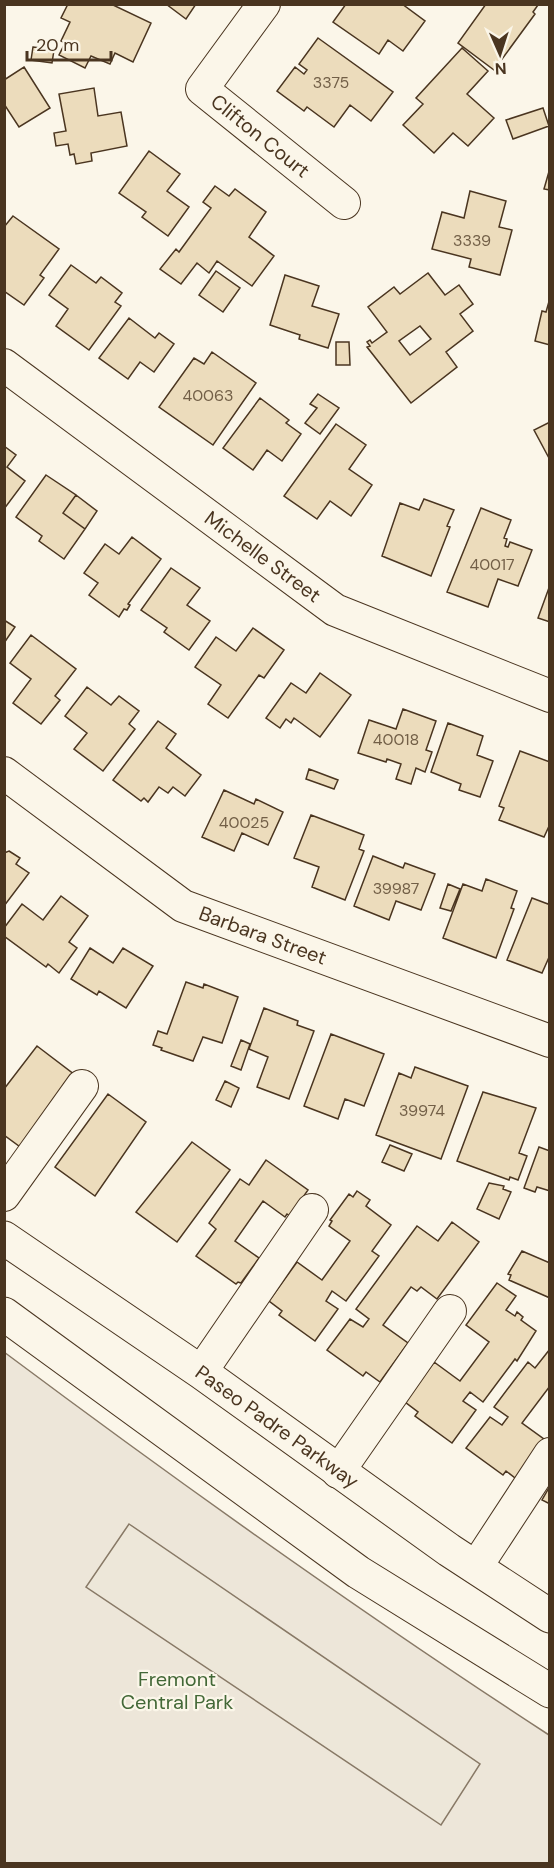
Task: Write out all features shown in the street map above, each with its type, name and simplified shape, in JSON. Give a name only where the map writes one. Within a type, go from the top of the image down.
[{"type":"main road","name":"Paseo Padre Parkway","points":[[4,1238],[201,1372],[338,1472],[549,1616]]},
{"type":"main road","points":[[4,1314],[358,1572],[549,1691]]},
{"type":"street","name":"Clifton Court","points":[[264,4],[202,89],[344,203]]},
{"type":"street","name":"Michelle Street","points":[[4,365],[335,610],[549,696]]},
{"type":"street","name":"Barbara Street","points":[[4,772],[183,906],[549,1041]]},
{"type":"street","points":[[4,1195],[82,1086]]},
{"type":"street","points":[[201,1372],[312,1210]]},
{"type":"street","points":[[338,1472],[450,1311]]},
{"type":"street","points":[[476,1567],[549,1454]]},
{"type":"green space","name":"Fremont Central Park","points":[[4,1352],[274,1548],[410,1643],[549,1735],[549,1863],[5,1863]]},
{"type":"shaded area","points":[[129,1524],[480,1764],[441,1825],[86,1587]]},
{"type":"building","points":[[68,4],[111,4],[151,23],[133,62],[115,53],[110,64],[91,56],[85,68],[59,55],[65,43],[61,41],[70,22],[61,18]]},
{"type":"building","points":[[166,4],[196,4],[186,19]]},
{"type":"building","points":[[346,4],[402,4],[425,21],[403,51],[388,40],[379,54],[333,22]]},
{"type":"building","points":[[486,4],[538,5],[533,12],[535,14],[494,70],[458,43]]},
{"type":"building","points":[[318,38],[393,92],[371,121],[350,105],[334,127],[307,107],[304,111],[277,91],[295,67],[304,74],[307,70],[299,64]]},
{"type":"building","points":[[33,47],[54,50],[52,63],[31,60]]},
{"type":"building","points":[[462,48],[488,71],[467,94],[494,118],[468,146],[453,133],[434,153],[403,125],[423,104],[416,98]]},
{"type":"building","points":[[24,67],[50,108],[19,127],[4,104],[4,80]]},
{"type":"building","points":[[94,88],[98,116],[121,112],[127,146],[91,153],[92,161],[76,164],[74,154],[70,155],[68,144],[56,146],[54,133],[66,131],[59,94]]},
{"type":"building","points":[[543,108],[549,126],[513,139],[506,120]]},
{"type":"building","points":[[149,151],[180,174],[167,191],[189,207],[168,236],[142,217],[146,212],[119,193]]},
{"type":"building","points":[[550,168],[550,190],[544,189]]},
{"type":"building","points":[[215,186],[229,196],[235,189],[266,212],[249,237],[274,256],[252,286],[217,261],[209,273],[197,263],[181,284],[160,269],[176,249],[179,252],[211,208],[203,202]]},
{"type":"building","points":[[470,191],[506,201],[499,227],[512,230],[500,275],[469,267],[471,259],[432,249],[442,212],[464,218]]},
{"type":"building","points":[[13,216],[59,249],[40,275],[44,278],[24,305],[4,291],[4,227]]},
{"type":"building","points":[[71,265],[96,283],[101,277],[122,293],[115,302],[121,306],[89,350],[56,326],[68,309],[49,295]]},
{"type":"building","points":[[216,271],[240,288],[223,312],[199,295]]},
{"type":"building","points":[[428,273],[445,295],[459,285],[473,304],[460,314],[473,331],[446,352],[457,367],[411,403],[367,347],[370,346],[367,342],[370,340],[372,343],[387,332],[368,307],[394,287],[400,294]],"holes":[[[420,326],[431,339],[410,355],[399,341]]]},
{"type":"building","points":[[285,275],[319,286],[312,306],[339,314],[328,348],[299,339],[300,335],[270,325]]},
{"type":"building","points":[[550,298],[550,345],[535,341],[542,311],[546,312]]},
{"type":"building","points":[[129,318],[155,338],[159,333],[174,344],[154,372],[140,362],[128,379],[99,358]]},
{"type":"building","points":[[336,342],[349,342],[350,365],[336,365]]},
{"type":"building","points":[[212,352],[256,383],[213,445],[159,407],[194,358],[204,364]]},
{"type":"building","points":[[318,394],[339,408],[320,434],[305,423],[317,408],[310,404]]},
{"type":"building","points":[[260,398],[289,420],[286,423],[301,434],[282,461],[267,450],[253,470],[223,448]]},
{"type":"building","points":[[550,422],[550,460],[534,430]]},
{"type":"building","points":[[336,424],[366,445],[349,469],[372,485],[351,516],[330,501],[317,519],[284,496]]},
{"type":"building","points":[[4,446],[16,455],[7,467],[25,481],[4,509]]},
{"type":"building","points":[[46,475],[76,495],[63,513],[85,529],[64,559],[39,541],[42,536],[16,517]]},
{"type":"building","points":[[76,495],[97,511],[85,529],[63,513]]},
{"type":"building","points":[[424,499],[454,510],[447,526],[450,527],[431,576],[382,556],[400,503],[419,510]]},
{"type":"building","points":[[481,508],[511,520],[504,538],[507,539],[505,546],[508,547],[510,542],[532,550],[518,586],[498,579],[488,607],[447,592]]},
{"type":"building","points":[[132,537],[161,559],[128,604],[130,605],[127,610],[124,609],[119,617],[89,595],[98,583],[84,573],[105,544],[119,554]]},
{"type":"building","points":[[171,568],[200,588],[187,605],[210,621],[189,650],[164,632],[167,628],[141,610]]},
{"type":"building","points":[[550,585],[550,622],[538,618]]},
{"type":"building","points":[[4,620],[15,627],[4,643]]},
{"type":"building","points":[[253,628],[284,650],[264,678],[259,675],[228,718],[208,704],[221,685],[195,667],[216,637],[236,651]]},
{"type":"building","points":[[31,635],[76,669],[55,696],[60,700],[41,724],[13,703],[31,679],[10,663]]},
{"type":"building","points":[[320,673],[351,695],[320,737],[294,718],[291,723],[286,719],[280,728],[266,718],[291,683],[306,693]]},
{"type":"building","points":[[87,687],[111,705],[119,696],[139,711],[129,724],[135,729],[103,771],[74,749],[87,733],[65,716]]},
{"type":"building","points":[[403,709],[436,721],[426,750],[432,752],[425,772],[416,768],[411,784],[396,779],[401,764],[358,753],[369,720],[396,729]]},
{"type":"building","points":[[158,721],[176,734],[166,748],[201,775],[185,796],[173,787],[168,793],[159,787],[148,802],[144,798],[141,801],[113,780]]},
{"type":"building","points":[[448,723],[483,736],[477,755],[493,761],[480,797],[459,790],[461,784],[431,772]]},
{"type":"building","points":[[520,751],[550,762],[550,824],[544,837],[499,820],[504,808],[499,806]]},
{"type":"building","points":[[309,769],[338,780],[334,789],[306,779]]},
{"type":"building","points":[[224,790],[254,804],[256,799],[283,812],[268,845],[242,833],[234,851],[202,837]]},
{"type":"building","points":[[311,815],[364,835],[359,849],[364,851],[345,900],[312,887],[319,867],[294,858]]},
{"type":"building","points":[[9,851],[20,858],[16,864],[29,873],[4,906],[4,853]]},
{"type":"building","points":[[373,856],[403,868],[405,863],[435,874],[421,910],[396,901],[389,920],[354,906]]},
{"type":"building","points":[[486,879],[517,891],[511,908],[514,909],[496,958],[443,938],[463,884],[482,891]]},
{"type":"building","points":[[448,884],[460,889],[451,911],[440,908]]},
{"type":"building","points":[[61,896],[88,916],[69,942],[77,948],[59,973],[48,964],[46,967],[4,936],[4,928],[22,904],[43,920]]},
{"type":"building","points":[[532,898],[548,904],[550,901],[550,955],[542,973],[507,960]]},
{"type":"building","points":[[90,948],[113,963],[123,948],[153,966],[126,1008],[99,991],[97,995],[71,979]]},
{"type":"building","points":[[186,982],[203,988],[204,984],[238,997],[222,1043],[203,1037],[193,1061],[153,1045],[158,1031],[167,1034]]},
{"type":"building","points":[[264,1008],[298,1021],[297,1025],[314,1031],[289,1099],[257,1087],[268,1057],[249,1049]]},
{"type":"building","points":[[331,1034],[384,1054],[364,1106],[345,1099],[338,1119],[304,1106]]},
{"type":"building","points":[[241,1040],[250,1044],[241,1070],[231,1066]]},
{"type":"building","points":[[37,1046],[75,1075],[23,1149],[4,1135],[4,1089]]},
{"type":"building","points":[[415,1067],[468,1086],[441,1159],[376,1135],[399,1073],[411,1078]]},
{"type":"building","points":[[225,1081],[239,1088],[231,1107],[216,1100]]},
{"type":"building","points":[[483,1092],[536,1108],[519,1153],[527,1156],[518,1180],[510,1177],[509,1180],[457,1161]]},
{"type":"building","points":[[108,1094],[146,1122],[95,1196],[55,1167]]},
{"type":"building","points":[[192,1142],[230,1170],[177,1242],[136,1212]]},
{"type":"building","points":[[390,1145],[412,1154],[404,1171],[382,1162]]},
{"type":"building","points":[[539,1147],[550,1151],[550,1191],[537,1187],[535,1192],[524,1188]]},
{"type":"building","points":[[266,1160],[308,1190],[290,1216],[287,1214],[285,1217],[263,1201],[235,1241],[259,1258],[241,1283],[236,1284],[196,1256],[216,1229],[209,1223],[240,1179],[249,1185]]},
{"type":"building","points":[[489,1183],[504,1186],[503,1189],[511,1192],[499,1219],[477,1209]]},
{"type":"building","points":[[357,1191],[370,1200],[366,1206],[391,1225],[372,1251],[379,1256],[346,1301],[332,1291],[326,1301],[338,1309],[315,1341],[279,1315],[282,1311],[269,1301],[297,1262],[322,1280],[350,1241],[329,1226],[332,1221],[330,1220],[349,1194],[353,1197]]},
{"type":"building","points":[[452,1222],[479,1242],[437,1299],[421,1287],[417,1291],[411,1287],[383,1325],[408,1343],[380,1382],[366,1372],[363,1376],[327,1350],[350,1319],[363,1327],[369,1319],[356,1309],[417,1226],[438,1241]]},
{"type":"building","points":[[522,1251],[550,1263],[550,1298],[509,1280],[511,1275],[508,1274]]},
{"type":"building","points":[[497,1283],[516,1296],[506,1310],[515,1316],[517,1312],[523,1317],[521,1320],[536,1331],[517,1361],[515,1359],[483,1402],[470,1392],[463,1401],[476,1410],[452,1443],[415,1416],[418,1412],[405,1402],[434,1362],[460,1381],[489,1342],[466,1325]]},
{"type":"building","points":[[550,1349],[550,1386],[522,1423],[548,1442],[519,1481],[506,1471],[503,1475],[466,1448],[490,1417],[502,1425],[508,1417],[494,1407],[528,1362],[535,1368]]},
{"type":"building","points":[[550,1486],[550,1504],[542,1500]]}]
